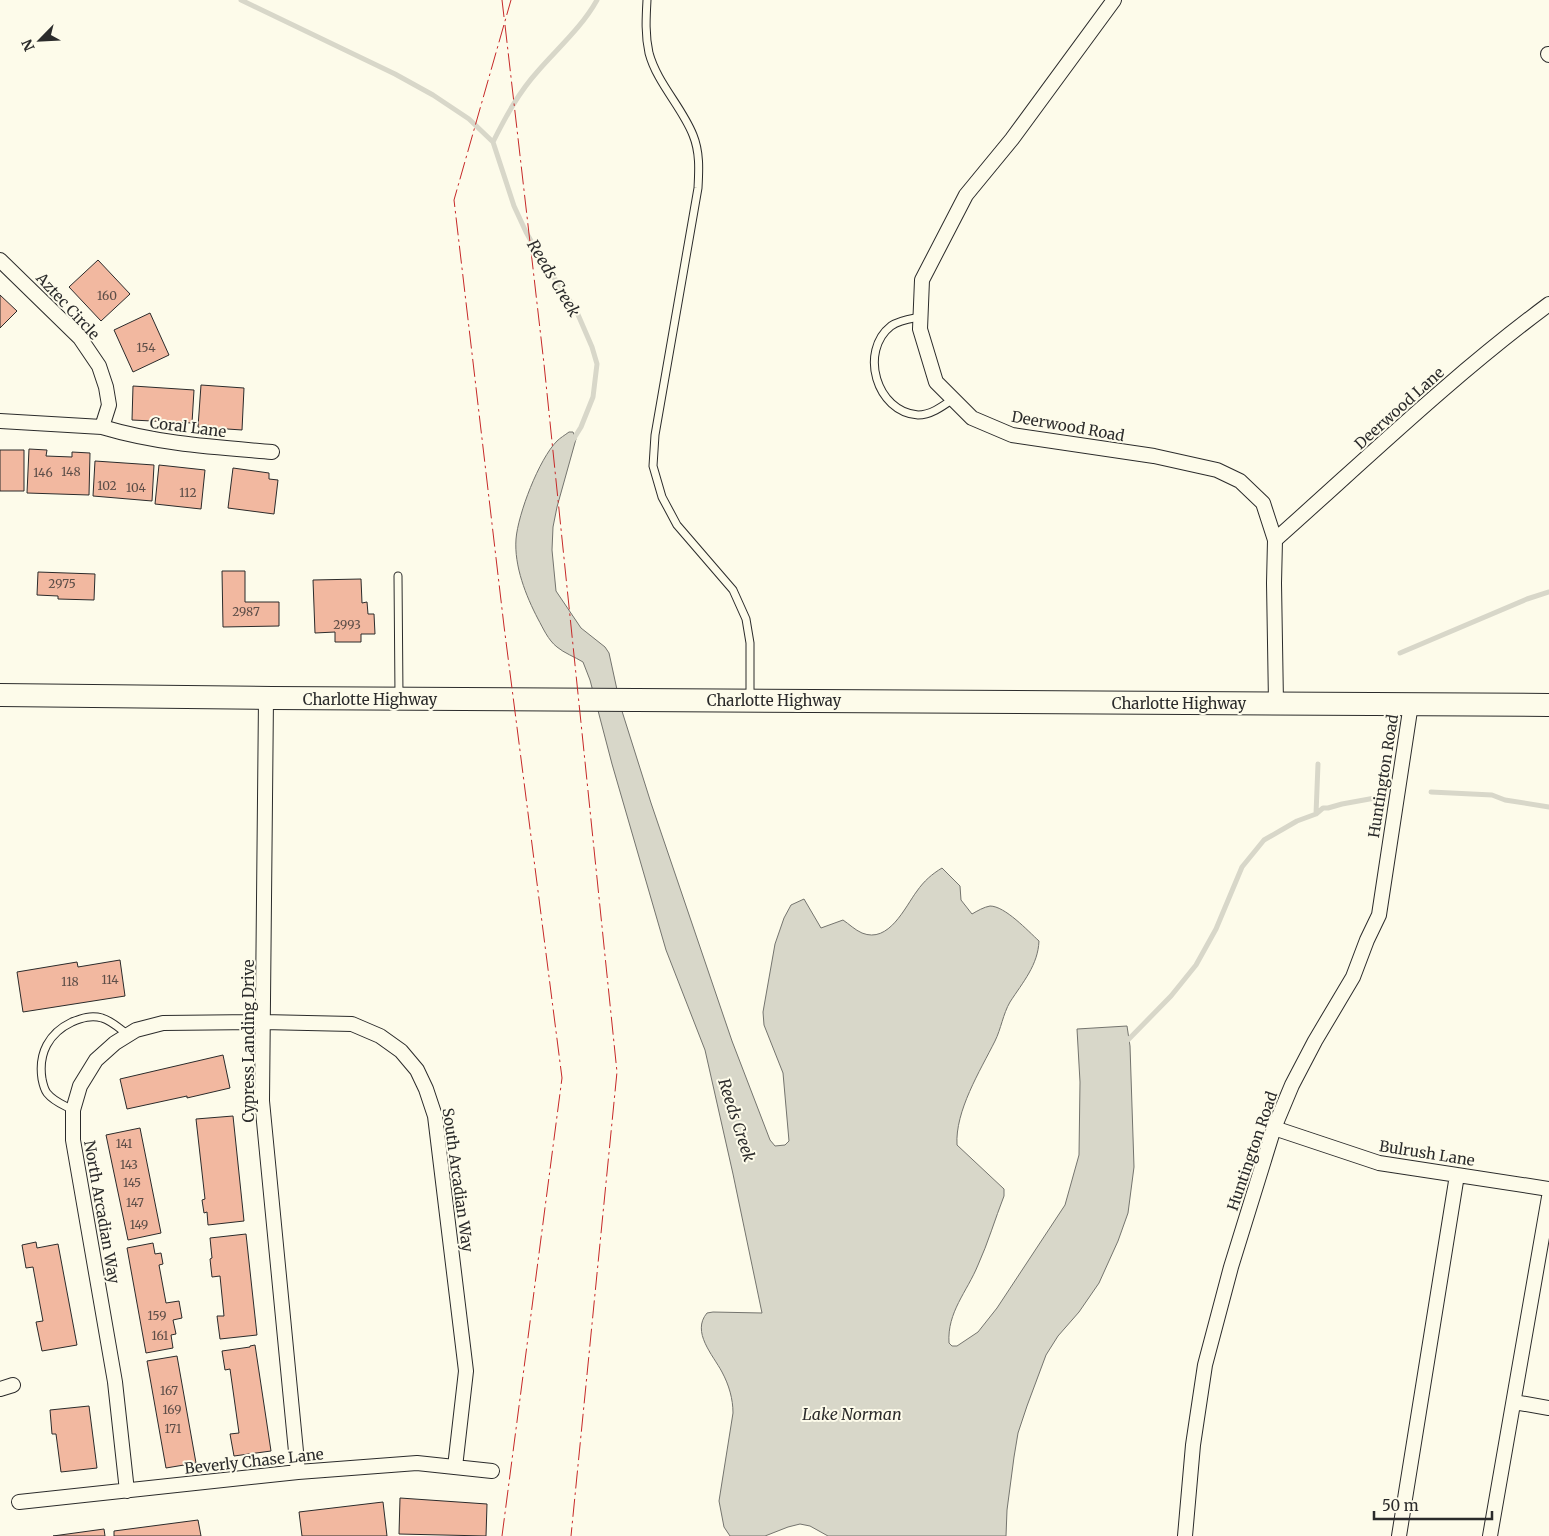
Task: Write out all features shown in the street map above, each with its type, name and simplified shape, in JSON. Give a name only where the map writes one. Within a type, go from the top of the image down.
[{"type":"main road","name":"Charlotte Highway","points":[[0,695],[1549,705]]},
{"type":"street","name":"Deerwood Road","points":[[1114,0],[1040,102],[966,195],[922,280],[920,329],[936,382],[972,418],[1012,435],[1154,456],[1217,470],[1240,481],[1263,503],[1275,540],[1276,703]]},
{"type":"street","name":"Aztec Circle","points":[[0,260],[80,338],[98,366],[106,388],[109,405],[102,427]]},
{"type":"street","name":"Deerwood Lane","points":[[1275,540],[1471,365],[1512,331],[1549,304]]},
{"type":"street","points":[[0,421],[102,427]]},
{"type":"street","name":"Coral Lane","points":[[102,427],[129,435],[185,445],[272,452]]},
{"type":"street","name":"Cypress Landing Drive","points":[[266,698],[262,1101],[298,1472]]},
{"type":"street","name":"Huntington Road","points":[[1185,1536],[1193,1445],[1205,1365],[1231,1267],[1274,1128],[1292,1085],[1315,1041],[1354,977],[1378,915],[1411,704]]},
{"type":"street","name":"North Arcadian Way","points":[[127,1491],[115,1382],[73,1140],[73,1110],[80,1086],[96,1060],[114,1043],[136,1030],[163,1022],[263,1022]]},
{"type":"street","name":"South Arcadian Way","points":[[263,1022],[352,1024],[380,1036],[401,1051],[417,1070],[426,1089],[435,1116],[466,1371],[455,1467]]},
{"type":"street","name":"Bulrush Lane","points":[[1274,1128],[1379,1163],[1549,1189]]},
{"type":"street","points":[[1399,1536],[1458,1175]]},
{"type":"street","points":[[1490,1536],[1549,1197]]},
{"type":"street","points":[[1514,1402],[1549,1408]]},
{"type":"street","name":"Beverly Chase Lane","points":[[19,1502],[298,1472],[417,1462],[492,1471]]},
{"type":"lane","points":[[647,0],[645,25],[650,55],[659,76],[693,135],[700,160],[698,188],[655,435],[653,466],[662,497],[677,525],[733,590],[746,618],[750,642],[750,700]]},
{"type":"lane","points":[[920,317],[903,320],[893,325],[881,337],[874,359],[874,373],[877,381],[885,396],[908,413],[927,414],[953,400]]},
{"type":"lane","points":[[398,576],[399,699]]},
{"type":"lane","points":[[73,1110],[54,1100],[45,1090],[41,1073],[43,1052],[47,1043],[61,1028],[91,1016],[108,1020],[128,1035]]},
{"type":"water","name":"Lake Norman","points":[[569,432],[573,432],[576,439],[553,527],[552,550],[556,591],[581,628],[605,647],[609,653],[621,708],[651,803],[732,1041],[770,1140],[775,1146],[785,1145],[789,1141],[783,1073],[764,1025],[763,1012],[775,944],[784,918],[791,905],[804,899],[821,928],[843,920],[854,929],[872,935],[888,929],[925,881],[942,868],[960,886],[961,900],[972,914],[990,906],[996,907],[1016,920],[1039,941],[1033,966],[1010,1002],[997,1036],[964,1105],[957,1132],[957,1145],[1004,1189],[1004,1196],[982,1257],[954,1312],[949,1332],[949,1343],[952,1346],[957,1346],[978,1332],[997,1308],[1065,1205],[1079,1155],[1080,1082],[1077,1029],[1127,1026],[1130,1046],[1134,1167],[1128,1213],[1099,1283],[1079,1312],[1058,1336],[1046,1355],[1018,1433],[1007,1510],[1006,1536],[828,1536],[810,1526],[800,1524],[765,1536],[730,1536],[724,1527],[719,1501],[733,1413],[732,1403],[727,1382],[705,1343],[701,1328],[707,1313],[762,1313],[733,1174],[705,1050],[666,950],[612,764],[590,680],[583,662],[560,649],[546,634],[525,591],[517,560],[516,539],[530,487],[550,449]]},
{"type":"building","points":[[98,260],[130,294],[101,321],[69,287]]},
{"type":"building","points":[[0,295],[17,311],[0,328]]},
{"type":"building","points":[[150,313],[169,355],[133,372],[114,330]]},
{"type":"building","points":[[201,385],[244,388],[242,430],[198,427]]},
{"type":"building","points":[[133,386],[194,390],[192,423],[132,420]]},
{"type":"building","points":[[29,449],[47,450],[46,456],[72,457],[72,452],[90,453],[89,495],[27,493]]},
{"type":"building","points":[[0,450],[24,450],[24,491],[0,491]]},
{"type":"building","points":[[95,461],[154,465],[152,501],[93,496]]},
{"type":"building","points":[[159,465],[205,470],[201,509],[155,504]]},
{"type":"building","points":[[233,468],[269,473],[269,479],[278,480],[274,514],[228,508]]},
{"type":"building","points":[[222,571],[245,571],[245,602],[279,602],[279,626],[223,627]]},
{"type":"building","points":[[38,572],[95,574],[94,600],[58,599],[58,596],[37,595]]},
{"type":"building","points":[[361,579],[362,603],[367,602],[368,614],[374,614],[375,634],[361,634],[361,642],[335,642],[335,632],[315,633],[313,580]]},
{"type":"building","points":[[120,960],[125,996],[23,1012],[17,972],[77,962],[78,967]]},
{"type":"building","points":[[223,1055],[230,1088],[127,1109],[120,1079]]},
{"type":"building","points":[[233,1116],[244,1221],[208,1225],[207,1212],[204,1213],[202,1200],[205,1199],[196,1119]]},
{"type":"building","points":[[140,1128],[161,1233],[128,1240],[106,1135]]},
{"type":"building","points":[[246,1234],[257,1335],[220,1339],[217,1316],[224,1316],[220,1276],[212,1277],[210,1238]]},
{"type":"building","points":[[36,1242],[37,1248],[58,1244],[77,1345],[42,1351],[36,1322],[43,1321],[33,1267],[26,1268],[22,1245]]},
{"type":"building","points":[[153,1243],[155,1254],[161,1253],[163,1264],[159,1265],[166,1303],[179,1301],[182,1318],[173,1320],[176,1334],[171,1335],[173,1348],[146,1353],[127,1248]]},
{"type":"building","points":[[255,1345],[271,1451],[234,1456],[230,1434],[239,1433],[230,1369],[225,1370],[222,1351]]},
{"type":"building","points":[[177,1356],[196,1463],[166,1468],[147,1361]]},
{"type":"building","points":[[89,1406],[97,1468],[61,1472],[56,1434],[52,1434],[50,1410]]},
{"type":"building","points":[[400,1498],[487,1504],[486,1536],[399,1534]]},
{"type":"building","points":[[383,1502],[387,1536],[302,1536],[299,1512]]},
{"type":"building","points":[[198,1520],[201,1536],[114,1536],[114,1531]]},
{"type":"building","points":[[104,1529],[105,1536],[53,1536]]},
{"type":"waterway","name":"Reeds Creek","points":[[241,0],[395,74],[433,95],[469,119],[493,142],[514,206],[526,232],[540,257],[576,310],[592,347],[597,364],[593,397],[581,427],[573,440]]},
{"type":"waterway","points":[[493,142],[525,87],[577,28],[597,0]]},
{"type":"waterway","points":[[1400,653],[1527,599],[1549,592]]},
{"type":"waterway","points":[[1316,814],[1318,764]]},
{"type":"waterway","points":[[1431,792],[1492,795],[1505,800],[1549,807]]},
{"type":"waterway","points":[[1125,1043],[1171,996],[1196,965],[1216,929],[1242,867],[1264,840],[1297,821],[1316,814],[1323,808],[1375,798]]},
{"type":"power","points":[[502,0],[504,17]]},
{"type":"power","points":[[502,1536],[562,1078],[504,626],[454,200],[511,0]]},
{"type":"power","points":[[505,25],[544,364],[617,1072],[571,1536]]}]
